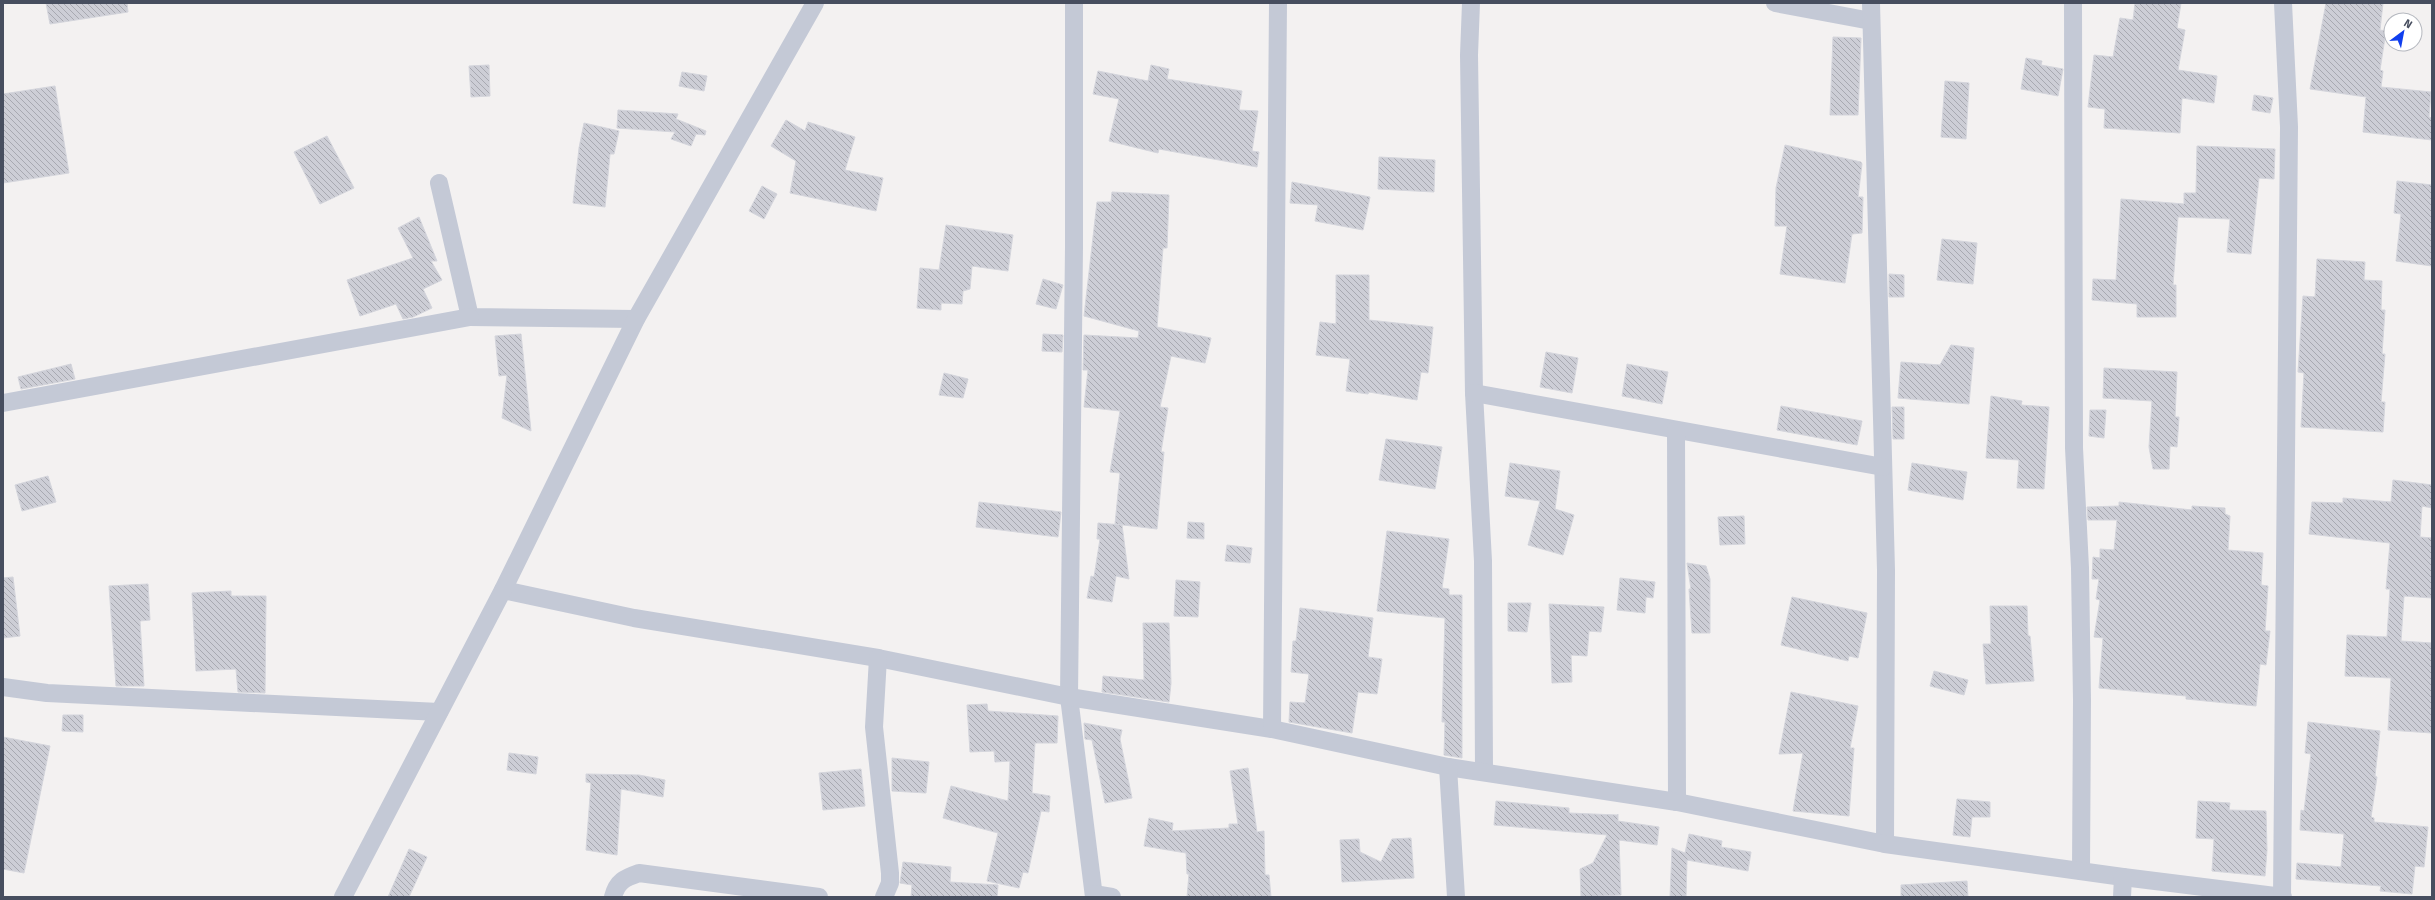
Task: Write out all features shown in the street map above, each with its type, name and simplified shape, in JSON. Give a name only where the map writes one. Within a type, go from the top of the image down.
[{"type":"street","points":[[343,897],[503,590],[636,320],[815,3]]},
{"type":"street","points":[[1074,3],[1074,247],[1070,697],[1094,896],[1112,897]]},
{"type":"street","points":[[1272,729],[1278,3]]},
{"type":"street","points":[[1471,3],[1469,55],[1474,393],[1483,560],[1484,771]]},
{"type":"street","points":[[1775,3],[1871,21]]},
{"type":"street","points":[[1871,3],[1886,570],[1885,844]]},
{"type":"street","points":[[2073,3],[2074,448],[2080,568],[2082,700],[2081,871]]},
{"type":"street","points":[[503,590],[634,618],[878,658],[1070,697],[1272,729],[1448,767],[1484,771],[1677,802],[1885,844],[2123,877],[2282,897],[2289,127],[2283,3]]},
{"type":"street","points":[[439,183],[470,317]]},
{"type":"street","points":[[3,403],[470,317],[636,320]]},
{"type":"street","points":[[1474,393],[1883,467]]},
{"type":"street","points":[[1676,430],[1677,802]]},
{"type":"street","points":[[878,658],[874,702],[874,727],[890,883],[884,897]]},
{"type":"street","points":[[3,687],[47,693],[439,712]]},
{"type":"street","points":[[1448,767],[1456,897]]},
{"type":"street","points":[[613,897],[615,888],[622,879],[639,873],[819,897]]},
{"type":"street","points":[[2122,897],[2123,877]]},
{"type":"building","points":[[46,3],[127,3],[128,12],[50,24]]},
{"type":"building","points":[[2135,3],[2181,3],[2177,28],[2185,30],[2178,70],[2217,76],[2214,103],[2182,98],[2180,133],[2104,128],[2105,109],[2088,107],[2094,55],[2113,57],[2120,18],[2133,20]]},
{"type":"building","points":[[2326,3],[2383,3],[2380,30],[2383,30],[2383,50],[2380,70],[2383,71],[2381,87],[2431,92],[2429,117],[2432,118],[2432,140],[2363,132],[2366,97],[2310,89]]},
{"type":"building","points":[[1833,37],[1861,38],[1858,115],[1830,115]]},
{"type":"building","points":[[2026,58],[2042,61],[2041,65],[2063,69],[2058,96],[2021,89]]},
{"type":"building","points":[[489,65],[490,96],[471,97],[469,66]]},
{"type":"building","points":[[1151,65],[1169,69],[1167,79],[1242,91],[1239,110],[1258,111],[1252,151],[1259,152],[1257,167],[1159,149],[1158,153],[1109,141],[1119,99],[1093,94],[1098,71],[1148,81]]},
{"type":"building","points":[[682,72],[707,76],[704,91],[679,86]]},
{"type":"building","points":[[1945,81],[1969,83],[1966,139],[1941,137]]},
{"type":"building","points":[[55,86],[69,173],[3,183],[3,94]]},
{"type":"building","points":[[2254,95],[2273,98],[2270,113],[2252,110]]},
{"type":"building","points":[[618,110],[678,114],[676,119],[706,131],[705,135],[696,134],[691,146],[671,139],[675,132],[617,128]]},
{"type":"building","points":[[786,120],[805,131],[808,122],[855,137],[845,170],[883,178],[876,211],[790,193],[796,161],[771,146]]},
{"type":"building","points":[[584,123],[619,131],[614,154],[610,154],[605,207],[573,203],[579,148]]},
{"type":"building","points":[[327,136],[354,188],[320,204],[294,152]]},
{"type":"building","points":[[1785,145],[1861,162],[1862,164],[1858,197],[1863,197],[1862,233],[1852,234],[1845,283],[1780,274],[1787,226],[1775,226],[1776,188]]},
{"type":"building","points":[[2197,146],[2275,149],[2274,179],[2259,178],[2251,254],[2227,252],[2230,219],[2178,217],[2173,285],[2176,285],[2176,317],[2137,317],[2137,304],[2092,300],[2093,279],[2116,280],[2121,199],[2184,204],[2184,193],[2196,193]]},
{"type":"building","points":[[1379,157],[1435,160],[1434,192],[1378,189]]},
{"type":"building","points":[[2397,181],[2432,185],[2432,266],[2396,261],[2401,214],[2394,213]]},
{"type":"building","points":[[1292,182],[1370,197],[1363,230],[1315,221],[1318,205],[1290,203]]},
{"type":"building","points":[[762,186],[777,194],[764,219],[749,211]]},
{"type":"building","points":[[1112,192],[1169,195],[1167,248],[1163,248],[1157,327],[1211,338],[1205,363],[1171,356],[1160,407],[1168,408],[1161,452],[1164,452],[1157,529],[1115,524],[1120,473],[1110,472],[1120,411],[1084,407],[1088,370],[1083,370],[1084,335],[1138,338],[1139,331],[1084,316],[1097,202],[1111,202]]},
{"type":"building","points":[[419,217],[437,261],[431,261],[442,280],[423,289],[432,308],[413,317],[403,319],[396,304],[360,316],[347,280],[413,258],[398,228]]},
{"type":"building","points":[[946,225],[1013,235],[1008,271],[972,266],[970,289],[963,291],[962,304],[941,303],[941,310],[917,308],[920,268],[939,270]]},
{"type":"building","points":[[1942,239],[1977,243],[1973,284],[1937,280]]},
{"type":"building","points":[[2317,259],[2365,262],[2364,280],[2382,281],[2381,310],[2385,310],[2382,354],[2385,354],[2381,402],[2385,402],[2383,432],[2301,427],[2304,373],[2298,372],[2303,296],[2315,297]]},
{"type":"building","points":[[1889,274],[1904,275],[1904,297],[1889,297]]},
{"type":"building","points":[[1336,275],[1369,275],[1369,320],[1433,327],[1428,373],[1421,372],[1417,400],[1369,392],[1368,394],[1346,391],[1350,359],[1316,355],[1320,322],[1336,324]]},
{"type":"building","points":[[1043,279],[1063,285],[1056,309],[1036,304]]},
{"type":"building","points":[[521,334],[531,431],[502,418],[507,375],[499,376],[495,336]]},
{"type":"building","points":[[1043,334],[1063,335],[1062,352],[1042,351]]},
{"type":"building","points":[[1951,345],[1974,348],[1969,404],[1898,398],[1901,362],[1940,365]]},
{"type":"building","points":[[1546,352],[1578,358],[1572,393],[1540,387]]},
{"type":"building","points":[[71,364],[75,379],[21,389],[18,377]]},
{"type":"building","points":[[1627,364],[1668,372],[1662,404],[1622,396]]},
{"type":"building","points":[[2104,368],[2177,372],[2175,417],[2179,417],[2177,447],[2170,446],[2169,469],[2153,469],[2149,447],[2152,401],[2103,398]]},
{"type":"building","points":[[944,373],[968,379],[963,398],[939,395]]},
{"type":"building","points":[[1991,396],[2022,401],[2021,405],[2049,407],[2044,489],[2017,488],[2019,460],[1986,458]]},
{"type":"building","points":[[1781,406],[1862,421],[1857,445],[1777,430]]},
{"type":"building","points":[[1892,407],[1904,407],[1904,439],[1893,439]]},
{"type":"building","points":[[2090,410],[2106,410],[2104,438],[2089,436]]},
{"type":"building","points":[[1386,439],[1442,447],[1435,489],[1379,480]]},
{"type":"building","points":[[1510,463],[1560,471],[1555,509],[1574,515],[1563,555],[1528,545],[1540,501],[1505,496]]},
{"type":"building","points":[[1912,463],[1967,472],[1963,500],[1908,490]]},
{"type":"building","points":[[48,476],[56,502],[22,511],[15,485]]},
{"type":"building","points":[[2393,480],[2432,485],[2432,508],[2422,506],[2420,537],[2432,538],[2432,598],[2404,596],[2401,641],[2432,643],[2432,733],[2388,730],[2391,678],[2345,676],[2347,635],[2387,637],[2390,589],[2386,589],[2390,543],[2309,534],[2312,502],[2343,503],[2343,498],[2391,502]]},
{"type":"building","points":[[979,502],[1061,512],[1058,537],[976,527]]},
{"type":"building","points":[[2119,502],[2192,510],[2192,506],[2225,508],[2225,514],[2230,516],[2228,550],[2263,553],[2261,585],[2268,586],[2265,631],[2270,631],[2266,665],[2260,664],[2256,706],[2186,699],[2186,696],[2099,688],[2103,638],[2094,637],[2100,600],[2096,599],[2099,579],[2092,579],[2093,557],[2100,558],[2100,549],[2114,550],[2117,520],[2088,520],[2087,507],[2119,506]]},
{"type":"building","points":[[1744,516],[1745,544],[1720,545],[1718,517]]},
{"type":"building","points":[[1188,522],[1204,523],[1204,539],[1187,538]]},
{"type":"building","points":[[1098,523],[1122,525],[1129,579],[1116,576],[1112,602],[1087,598],[1091,576],[1094,577],[1100,539],[1097,539]]},
{"type":"building","points":[[1387,531],[1449,539],[1442,588],[1449,589],[1449,595],[1462,595],[1462,758],[1444,755],[1445,722],[1442,722],[1445,618],[1377,611]]},
{"type":"building","points":[[1227,545],[1252,548],[1250,563],[1225,561]]},
{"type":"building","points":[[1687,563],[1706,566],[1710,579],[1710,633],[1692,633],[1689,589],[1691,589]]},
{"type":"building","points":[[13,577],[20,636],[3,638],[3,578]]},
{"type":"building","points":[[1620,578],[1655,582],[1653,598],[1646,597],[1645,613],[1617,610]]},
{"type":"building","points":[[1176,580],[1200,582],[1198,617],[1174,616]]},
{"type":"building","points":[[148,584],[150,620],[140,621],[144,686],[116,686],[109,586]]},
{"type":"building","points":[[231,591],[231,596],[266,596],[265,693],[238,692],[236,669],[196,671],[192,593]]},
{"type":"building","points":[[1792,597],[1867,613],[1858,658],[1849,656],[1848,661],[1781,645]]},
{"type":"building","points":[[1508,603],[1531,603],[1527,632],[1508,631]]},
{"type":"building","points":[[1549,604],[1604,607],[1601,632],[1589,631],[1587,656],[1571,655],[1572,682],[1552,683]]},
{"type":"building","points":[[1990,606],[2027,606],[2028,636],[2030,636],[2034,681],[1986,684],[1983,644],[1991,644]]},
{"type":"building","points":[[1300,608],[1373,618],[1368,657],[1382,659],[1377,694],[1358,692],[1352,733],[1289,722],[1290,702],[1305,703],[1309,674],[1291,672],[1293,641],[1296,641]]},
{"type":"building","points":[[1143,623],[1169,623],[1171,683],[1169,702],[1102,692],[1103,676],[1144,680]]},
{"type":"building","points":[[1934,671],[1968,680],[1964,695],[1930,686]]},
{"type":"building","points":[[1791,692],[1858,706],[1850,748],[1854,748],[1849,816],[1793,811],[1803,753],[1779,754]]},
{"type":"building","points":[[987,704],[988,711],[1058,716],[1057,743],[1035,743],[1032,793],[1050,796],[1049,812],[1041,811],[1028,873],[1023,872],[1019,888],[987,881],[998,833],[943,818],[951,786],[1008,801],[1010,761],[995,762],[994,751],[970,752],[967,705]]},
{"type":"building","points":[[63,715],[83,715],[83,732],[62,731]]},
{"type":"building","points":[[2308,722],[2380,731],[2375,776],[2377,777],[2371,817],[2374,818],[2374,822],[2428,827],[2424,867],[2415,866],[2412,894],[2380,891],[2381,886],[2296,879],[2297,863],[2341,867],[2344,834],[2300,830],[2301,810],[2304,811],[2311,754],[2305,753]]},
{"type":"building","points":[[1084,723],[1122,730],[1120,739],[1132,798],[1105,803],[1092,740],[1085,739]]},
{"type":"building","points":[[3,737],[50,746],[24,873],[3,869]]},
{"type":"building","points":[[509,753],[538,757],[536,774],[507,770]]},
{"type":"building","points":[[892,758],[929,762],[926,793],[892,791]]},
{"type":"building","points":[[1248,768],[1257,832],[1264,831],[1265,875],[1269,875],[1271,897],[1187,897],[1189,874],[1187,874],[1186,853],[1144,846],[1149,818],[1173,823],[1172,831],[1229,828],[1229,824],[1238,824],[1230,771]]},
{"type":"building","points":[[861,769],[865,806],[823,810],[819,773]]},
{"type":"building","points":[[586,774],[639,775],[665,780],[663,797],[621,789],[617,855],[586,850],[591,783],[586,782]]},
{"type":"building","points":[[1957,799],[1990,802],[1990,817],[1972,817],[1970,837],[1953,835]]},
{"type":"building","points":[[1496,801],[1569,808],[1569,813],[1618,814],[1618,821],[1659,827],[1657,845],[1619,840],[1621,895],[1581,897],[1580,869],[1593,863],[1607,835],[1494,825]]},
{"type":"building","points":[[2198,801],[2230,803],[2229,810],[2266,811],[2267,850],[2265,876],[2212,871],[2214,839],[2196,838]]},
{"type":"building","points":[[1689,834],[1722,841],[1721,847],[1751,852],[1748,871],[1687,860],[1686,897],[1670,897],[1672,848],[1685,853]]},
{"type":"building","points":[[1411,838],[1414,878],[1342,882],[1340,840],[1359,839],[1360,852],[1381,862],[1392,839]]},
{"type":"building","points":[[409,849],[427,857],[409,897],[388,897]]},
{"type":"building","points":[[903,862],[951,867],[950,882],[998,885],[997,897],[911,897],[912,885],[900,883]]},
{"type":"building","points":[[1967,881],[1968,897],[1901,897],[1901,885]]}]
